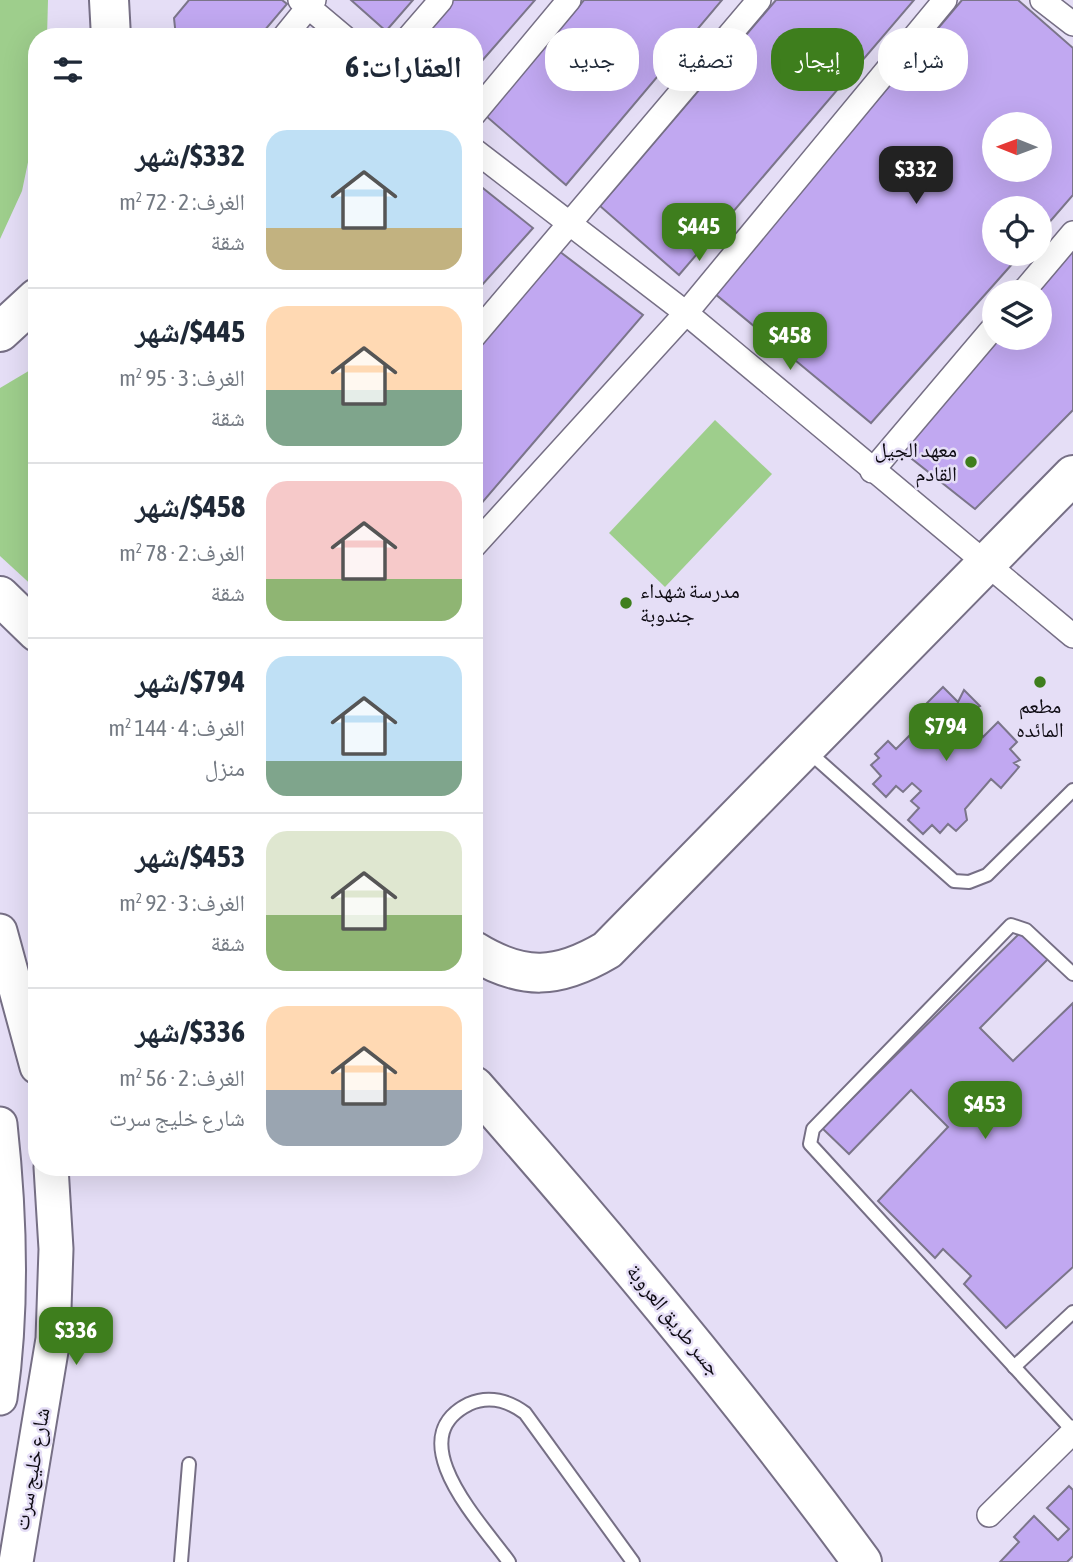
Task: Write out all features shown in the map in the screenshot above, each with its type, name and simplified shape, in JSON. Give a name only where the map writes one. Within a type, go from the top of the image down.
[{"type":"highway","points":[[110,0],[111,28]]},
{"type":"highway","points":[[0,332],[28,306]]},
{"type":"highway","points":[[483,956],[496,964],[524,973],[553,973],[581,965],[607,950],[1073,475]]},
{"type":"highway","points":[[0,596],[28,623]]},
{"type":"highway","name":"جسر طريق العروبة","points":[[483,1096],[654,1295],[800,1478],[862,1562]]},
{"type":"main road","points":[[0,931],[28,1034]]},
{"type":"main road","name":"شارع خليج سرت","points":[[0,1124],[8,1189],[9,1297],[0,1398]]},
{"type":"main road","name":"شارع خليج سرت","points":[[16,1562],[53,1339],[56,1249],[52,1176]]},
{"type":"street","points":[[417,28],[441,0]]},
{"type":"street","points":[[483,103],[569,0]]},
{"type":"street","points":[[483,326],[759,0]]},
{"type":"street","points":[[483,536],[686,313],[945,0]]},
{"type":"street","points":[[1042,0],[1073,24]]},
{"type":"street","points":[[290,28],[307,3],[334,28]]},
{"type":"street","points":[[483,157],[686,313],[1073,636]]},
{"type":"street","points":[[1033,280],[1073,233]]},
{"type":"street","points":[[873,471],[982,341]]},
{"type":"street","points":[[989,1514],[1073,1432]]},
{"type":"lane","points":[[805,749],[954,881],[970,882],[987,875],[1073,790]]},
{"type":"lane","points":[[1073,975],[1026,930],[1011,925],[813,1129],[810,1136],[812,1150],[1073,1432]]},
{"type":"lane","points":[[1014,1367],[1073,1312]]},
{"type":"lane","points":[[509,1562],[447,1476],[441,1453],[445,1430],[451,1419],[470,1404],[481,1401],[505,1401],[525,1413],[633,1562]]},
{"type":"lane","points":[[181,1562],[189,1464]]},
{"type":"green space","points":[[0,0],[48,0],[47,28],[28,28],[28,162],[22,191],[0,239]]},
{"type":"green space","points":[[28,371],[28,582],[0,556],[0,388]]},
{"type":"green space","points":[[715,420],[772,474],[665,587],[609,533]]},
{"type":"building","points":[[189,0],[282,0],[287,4],[267,28],[175,28],[174,18]]},
{"type":"building","points":[[351,0],[413,0],[389,28],[383,28]]},
{"type":"building","points":[[452,0],[535,0],[483,60],[483,28],[428,28]]},
{"type":"building","points":[[584,0],[722,0],[698,28],[653,28],[653,82],[566,185],[486,116],[545,46],[545,91],[639,91],[639,28],[560,28]]},
{"type":"building","points":[[776,0],[914,0],[890,28],[878,28],[878,42],[864,59],[864,28],[771,28],[771,91],[836,91],[679,275],[600,206],[698,91],[757,91],[757,28],[752,28]]},
{"type":"building","points":[[962,0],[1018,0],[1073,48],[1073,195],[1052,219],[1052,196],[982,196],[982,266],[1010,266],[998,280],[982,280],[982,298],[871,423],[714,293],[885,91],[968,91],[968,28],[938,28]]},
{"type":"building","points":[[483,188],[533,228],[483,284]]},
{"type":"building","points":[[1073,247],[1073,410],[975,509],[902,451],[987,350],[1052,350],[1052,280],[1045,280]]},
{"type":"building","points":[[559,251],[643,315],[483,502],[483,340]]},
{"type":"building","points":[[943,687],[958,702],[964,690],[980,706],[965,715],[973,723],[957,739],[965,747],[979,733],[983,737],[998,722],[1017,742],[1010,749],[1020,760],[1014,763],[1019,767],[1001,788],[991,779],[965,809],[967,820],[956,831],[948,824],[940,833],[932,825],[923,834],[908,820],[919,808],[911,801],[921,791],[912,783],[903,792],[896,786],[886,797],[873,784],[881,776],[871,765],[879,758],[875,754],[888,741],[896,749],[933,712],[926,704]]},
{"type":"building","points":[[1020,933],[1048,959],[980,1028],[1013,1061],[1073,1003],[1073,1267],[1006,1328],[964,1284],[971,1276],[943,1249],[935,1258],[878,1201],[948,1127],[911,1090],[849,1154],[822,1128]]},
{"type":"building","points":[[1069,1486],[1073,1490],[1073,1556],[1067,1562],[1000,1562],[1019,1542],[1014,1537],[1034,1516],[1058,1540],[1069,1529],[1047,1508]]},
{"type":"place","name":"معهد الجيل القادم","points":[[971,462]]},
{"type":"place","name":"مدرسة شهداء جندوبة","points":[[626,603]]},
{"type":"place","name":"مطعم المائده","points":[[1040,682]]}]
